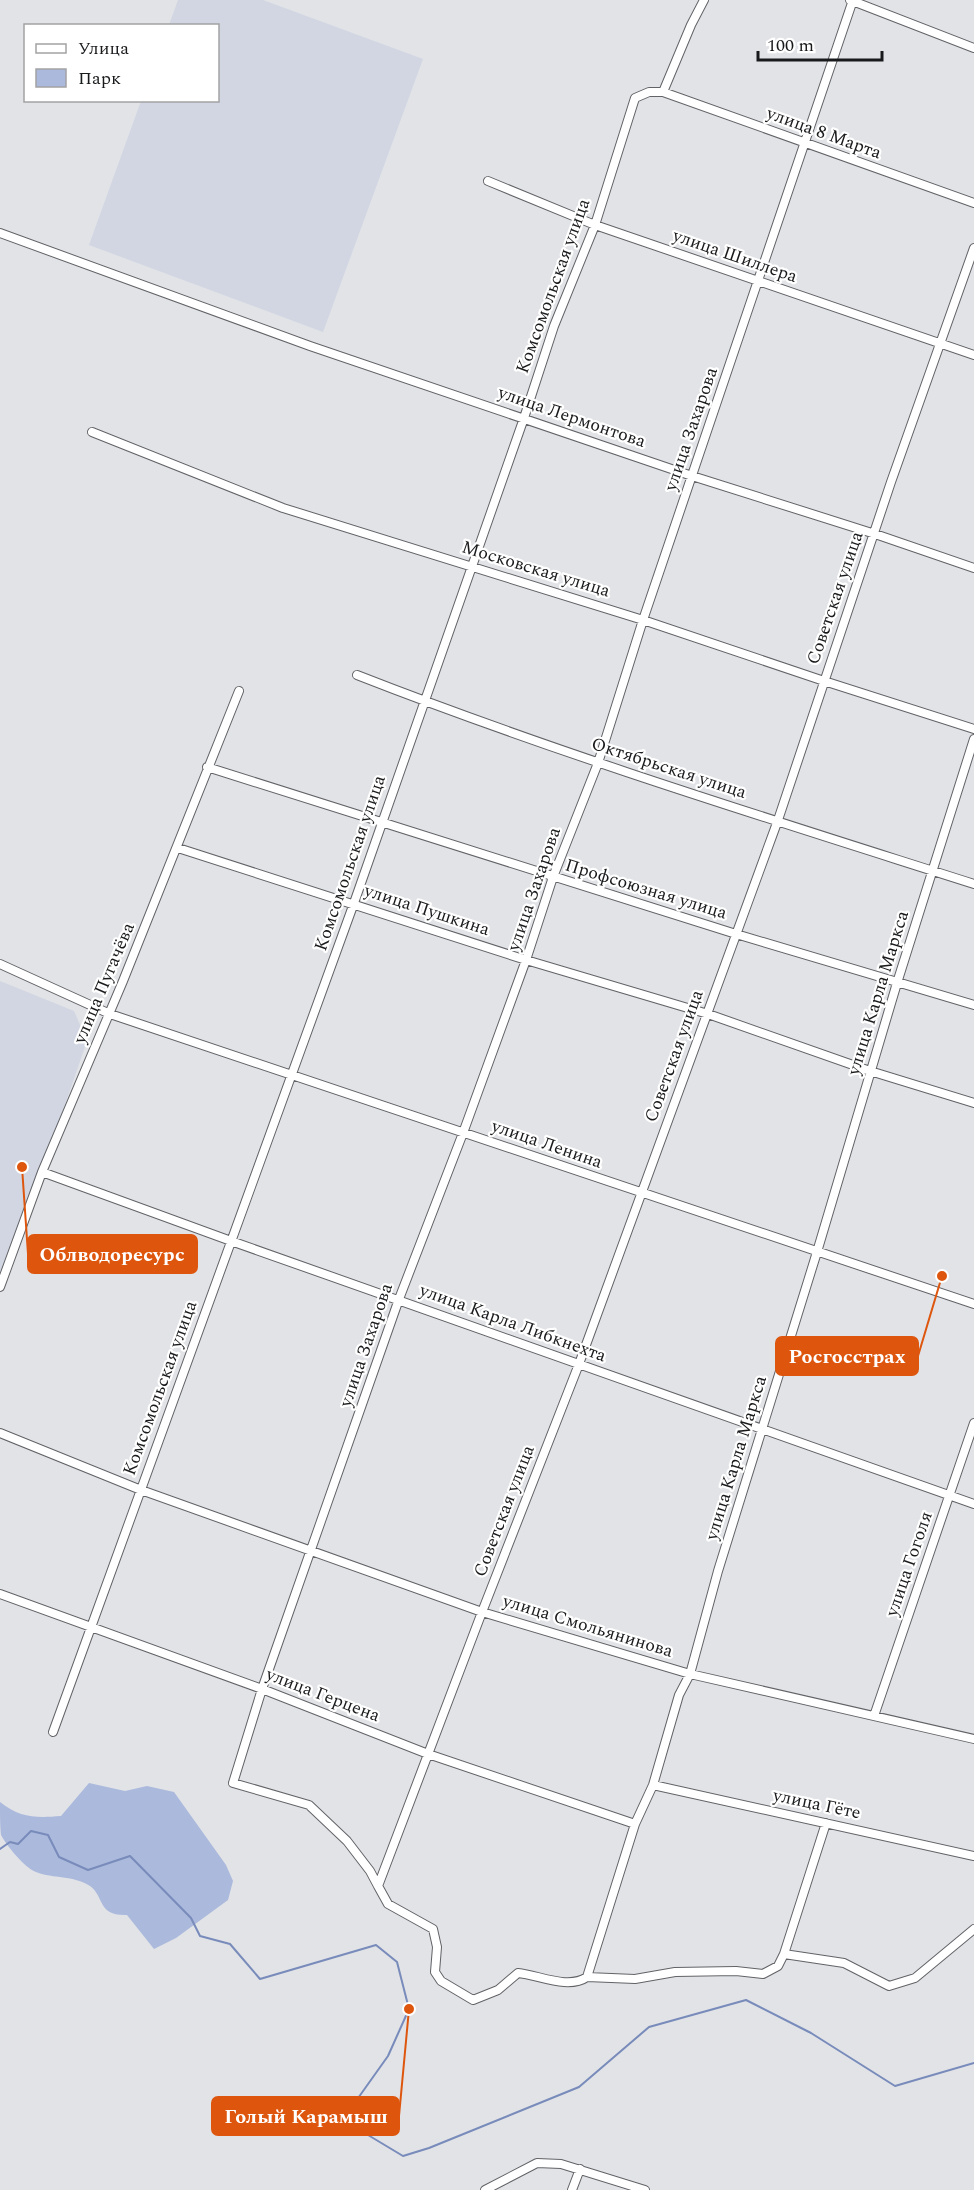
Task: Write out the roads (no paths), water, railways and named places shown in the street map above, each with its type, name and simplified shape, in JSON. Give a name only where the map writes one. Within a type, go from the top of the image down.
[{"type":"street","points":[[663,92],[704,0]]},
{"type":"street","points":[[852,0],[974,48]]},
{"type":"street","name":"улица Захарова","points":[[378,1886],[347,1841],[309,1805],[233,1784],[262,1689],[399,1299],[463,1133],[526,960],[553,877],[598,763],[643,620],[759,282],[852,0]]},
{"type":"street","name":"Комсомольская улица","points":[[53,1732],[354,903],[554,326],[595,225],[635,98],[649,92],[663,92]]},
{"type":"street","name":"улица 8 Марта","points":[[663,92],[974,203]]},
{"type":"street","name":"улица Шиллера","points":[[488,181],[595,225],[974,355]]},
{"type":"street","name":"улица Лермонтова","points":[[0,233],[310,346],[692,476],[974,568]]},
{"type":"street","name":"Советская улица","points":[[378,1886],[579,1364],[708,1014],[778,820],[891,482],[974,248]]},
{"type":"street","name":"Московская улица","points":[[92,432],[283,508],[643,620],[974,729]]},
{"type":"street","name":"Октябрьская улица","points":[[357,675],[598,763],[974,884]]},
{"type":"street","name":"улица Пугачёва","points":[[0,1287],[42,1172],[178,848],[207,767],[239,691]]},
{"type":"street","name":"улица Карла Маркса","points":[[587,1977],[635,1824],[653,1785],[679,1695],[690,1674],[718,1571],[817,1252],[897,983],[974,739]]},
{"type":"street","name":"Профсоюзная улица","points":[[207,767],[736,934],[974,1005]]},
{"type":"street","name":"улица Пушкина","points":[[178,848],[526,960],[708,1014],[870,1071],[974,1103]]},
{"type":"street","name":"улица Ленина","points":[[0,964],[110,1014],[974,1304]]},
{"type":"street","name":"улица Карла Либкнехта","points":[[42,1172],[974,1504]]},
{"type":"street","name":"улица Гоголя","points":[[874,1716],[974,1423]]},
{"type":"street","name":"улица Смольянинова","points":[[0,1433],[141,1490],[482,1612],[690,1674],[974,1739]]},
{"type":"street","name":"улица Герцена","points":[[0,1594],[262,1689],[428,1754],[635,1824]]},
{"type":"street","name":"улица Гёте","points":[[653,1785],[856,1828],[974,1856]]},
{"type":"street","points":[[378,1886],[388,1904],[433,1929],[436,1947],[435,1972],[441,1981],[473,2000],[498,1990],[518,1973],[561,1982],[581,1981],[587,1977],[635,1979],[675,1972],[736,1971],[763,1974],[778,1966],[784,1954],[826,1823]]},
{"type":"street","points":[[784,1954],[844,1963],[889,1986],[915,1978],[974,1929]]},
{"type":"street","points":[[486,2190],[537,2163],[561,2164],[645,2190]]},
{"type":"street","points":[[572,2190],[580,2169]]},
{"type":"waterway","points":[[0,1849],[10,1842],[18,1844],[31,1831],[48,1835],[59,1857],[88,1870],[130,1856],[191,1918],[200,1936],[230,1944],[260,1979],[376,1945],[397,1962],[409,2009],[388,2056],[351,2108],[358,2129],[403,2156],[429,2148],[579,2087],[649,2027],[746,2000],[811,2033],[895,2086],[974,2063]]},
{"type":"place","name":"Облводоресурс","points":[[22,1167]]},
{"type":"place","name":"Росгосстрах","points":[[942,1276]]},
{"type":"place","name":"Голый Карамыш","points":[[409,2009]]}]
